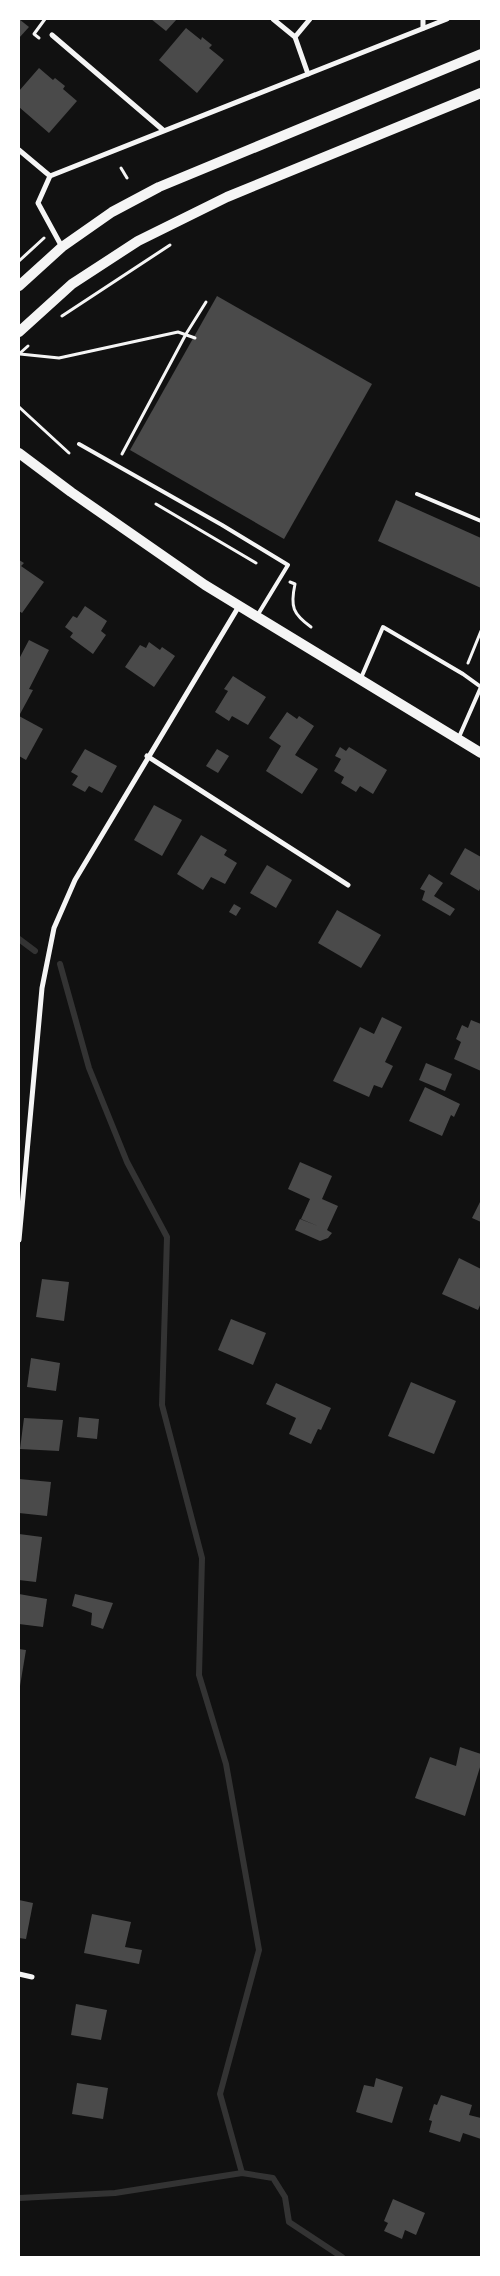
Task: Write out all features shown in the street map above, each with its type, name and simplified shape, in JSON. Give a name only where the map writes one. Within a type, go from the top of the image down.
[{"type":"main road","points":[[19,286],[62,247],[112,212],[159,187],[481,54]]},
{"type":"main road","points":[[19,332],[72,284],[138,241],[227,197],[481,93]]},
{"type":"main road","points":[[19,452],[71,492],[205,585],[481,753]]},
{"type":"street","points":[[273,19],[295,37],[308,74]]},
{"type":"street","points":[[295,37],[310,19]]},
{"type":"street","points":[[423,19],[423,28]]},
{"type":"street","points":[[62,247],[38,203],[50,176],[447,19]]},
{"type":"street","points":[[52,35],[163,130]]},
{"type":"street","points":[[19,150],[50,176]]},
{"type":"street","points":[[19,1240],[41,998],[54,928],[75,880],[147,756],[239,605]]},
{"type":"street","points":[[147,756],[348,885]]},
{"type":"street","points":[[19,1974],[32,1977]]},
{"type":"lane","points":[[79,444],[222,525],[288,565],[258,616]]},
{"type":"lane","points":[[417,494],[481,521]]},
{"type":"lane","points":[[359,680],[383,627],[463,674],[481,687],[458,740]]},
{"type":"path","points":[[121,168],[126,178]]},
{"type":"path","points":[[19,261],[52,230]]},
{"type":"path","points":[[56,319],[171,244]]},
{"type":"path","points":[[123,452],[186,334],[206,302]]},
{"type":"path","points":[[19,354],[59,358],[178,332],[195,338]]},
{"type":"path","points":[[19,354],[32,342]]},
{"type":"path","points":[[19,407],[72,456]]},
{"type":"path","points":[[151,501],[257,563]]},
{"type":"path","points":[[281,577],[295,584],[292,606],[298,618],[311,627]]},
{"type":"path","points":[[463,674],[481,631]]},
{"type":"building","points":[[19,19],[29,27],[19,38]]},
{"type":"building","points":[[151,19],[177,19],[166,31]]},
{"type":"building","points":[[186,28],[201,40],[202,37],[212,45],[209,48],[224,60],[197,93],[159,60]]},
{"type":"building","points":[[39,68],[53,80],[55,78],[65,86],[63,89],[77,101],[49,133],[19,107],[19,91]]},
{"type":"building","points":[[217,296],[372,384],[284,539],[130,450]]},
{"type":"building","points":[[396,500],[481,538],[481,588],[378,541]]},
{"type":"building","points":[[19,560],[24,563],[21,566],[44,582],[22,613],[19,611]]},
{"type":"building","points":[[85,606],[107,621],[101,631],[106,635],[93,654],[70,637],[73,633],[65,627],[73,616],[77,618]]},
{"type":"building","points":[[29,640],[49,650],[29,689],[33,690],[20,714],[19,659]]},
{"type":"building","points":[[149,642],[160,650],[162,647],[175,656],[154,687],[125,667],[140,645],[146,648]]},
{"type":"building","points":[[233,676],[266,697],[248,725],[232,716],[229,721],[215,712],[228,691],[224,689]]},
{"type":"building","points":[[287,712],[297,719],[299,716],[314,726],[295,755],[318,769],[302,794],[266,771],[281,746],[269,738]]},
{"type":"building","points":[[19,716],[43,729],[26,760],[19,756]]},
{"type":"building","points":[[340,747],[346,751],[349,747],[387,770],[373,794],[360,786],[356,792],[341,783],[344,777],[334,771],[341,759],[335,756]]},
{"type":"building","points":[[85,749],[117,766],[102,793],[89,786],[85,792],[72,785],[78,776],[71,772]]},
{"type":"building","points":[[217,749],[229,756],[218,773],[206,766]]},
{"type":"building","points":[[154,805],[182,820],[162,856],[134,840]]},
{"type":"building","points":[[201,835],[227,850],[224,855],[237,863],[225,884],[211,877],[203,890],[177,874]]},
{"type":"building","points":[[465,848],[481,857],[481,886],[479,891],[450,874]]},
{"type":"building","points":[[267,865],[292,880],[276,908],[250,893]]},
{"type":"building","points":[[429,874],[443,883],[434,896],[455,909],[450,916],[422,900],[425,891],[420,889]]},
{"type":"building","points":[[234,904],[241,908],[236,916],[229,912]]},
{"type":"building","points":[[337,910],[381,935],[361,968],[318,943]]},
{"type":"building","points":[[382,1017],[402,1027],[385,1062],[393,1066],[382,1088],[374,1085],[369,1097],[333,1081],[360,1027],[374,1034]]},
{"type":"building","points":[[471,1020],[481,1024],[481,1071],[454,1059],[461,1042],[456,1039],[462,1025],[468,1028]]},
{"type":"building","points":[[426,1063],[452,1074],[445,1091],[419,1080]]},
{"type":"building","points":[[425,1087],[460,1104],[454,1117],[451,1115],[442,1136],[409,1121]]},
{"type":"building","points":[[300,1162],[332,1176],[322,1199],[338,1206],[327,1230],[332,1233],[328,1238],[320,1241],[295,1230],[300,1219],[318,1226],[301,1219],[310,1199],[288,1189]]},
{"type":"building","points":[[481,1200],[481,1222],[472,1218]]},
{"type":"building","points":[[459,1258],[481,1269],[481,1303],[478,1310],[442,1294]]},
{"type":"building","points":[[42,1279],[69,1282],[64,1321],[36,1317]]},
{"type":"building","points":[[231,1319],[266,1333],[253,1365],[218,1350]]},
{"type":"building","points":[[31,1358],[60,1363],[56,1391],[27,1387]]},
{"type":"building","points":[[411,1382],[456,1401],[434,1454],[388,1436]]},
{"type":"building","points":[[276,1383],[331,1408],[321,1430],[318,1429],[311,1444],[289,1434],[296,1418],[266,1404]]},
{"type":"building","points":[[79,1417],[99,1419],[97,1439],[77,1437]]},
{"type":"building","points":[[24,1418],[63,1420],[59,1451],[20,1449]]},
{"type":"building","points":[[19,1479],[51,1482],[47,1516],[19,1513]]},
{"type":"building","points":[[19,1534],[42,1537],[36,1582],[19,1580]]},
{"type":"building","points":[[19,1594],[47,1599],[43,1627],[19,1624]]},
{"type":"building","points":[[75,1594],[113,1603],[103,1629],[91,1625],[92,1613],[72,1606]]},
{"type":"building","points":[[19,1649],[26,1650],[20,1686],[19,1686]]},
{"type":"building","points":[[460,1747],[481,1754],[481,1764],[465,1816],[415,1798],[430,1757],[456,1766]]},
{"type":"building","points":[[19,1900],[33,1903],[26,1939],[19,1938]]},
{"type":"building","points":[[92,1914],[131,1922],[125,1947],[142,1950],[139,1964],[84,1953]]},
{"type":"building","points":[[76,2004],[107,2010],[101,2040],[71,2035]]},
{"type":"building","points":[[376,2078],[403,2087],[392,2123],[356,2112],[364,2085],[374,2087]]},
{"type":"building","points":[[77,2083],[108,2088],[103,2119],[72,2114]]},
{"type":"building","points":[[441,2095],[472,2105],[469,2115],[481,2118],[481,2139],[463,2133],[460,2142],[429,2132],[432,2121],[429,2120],[434,2104],[437,2105]]},
{"type":"building","points":[[393,2199],[425,2213],[416,2235],[405,2230],[402,2239],[384,2231],[388,2223],[384,2221]]},
{"type":"waterway","points":[[19,939],[35,951]]},
{"type":"waterway","points":[[60,964],[89,1068],[127,1162],[167,1237],[162,1405],[202,1558],[199,1675],[226,1764],[259,1950],[220,2094],[242,2173]]},
{"type":"waterway","points":[[19,2198],[115,2193],[242,2173],[273,2178],[285,2197],[289,2222],[342,2257]]}]
